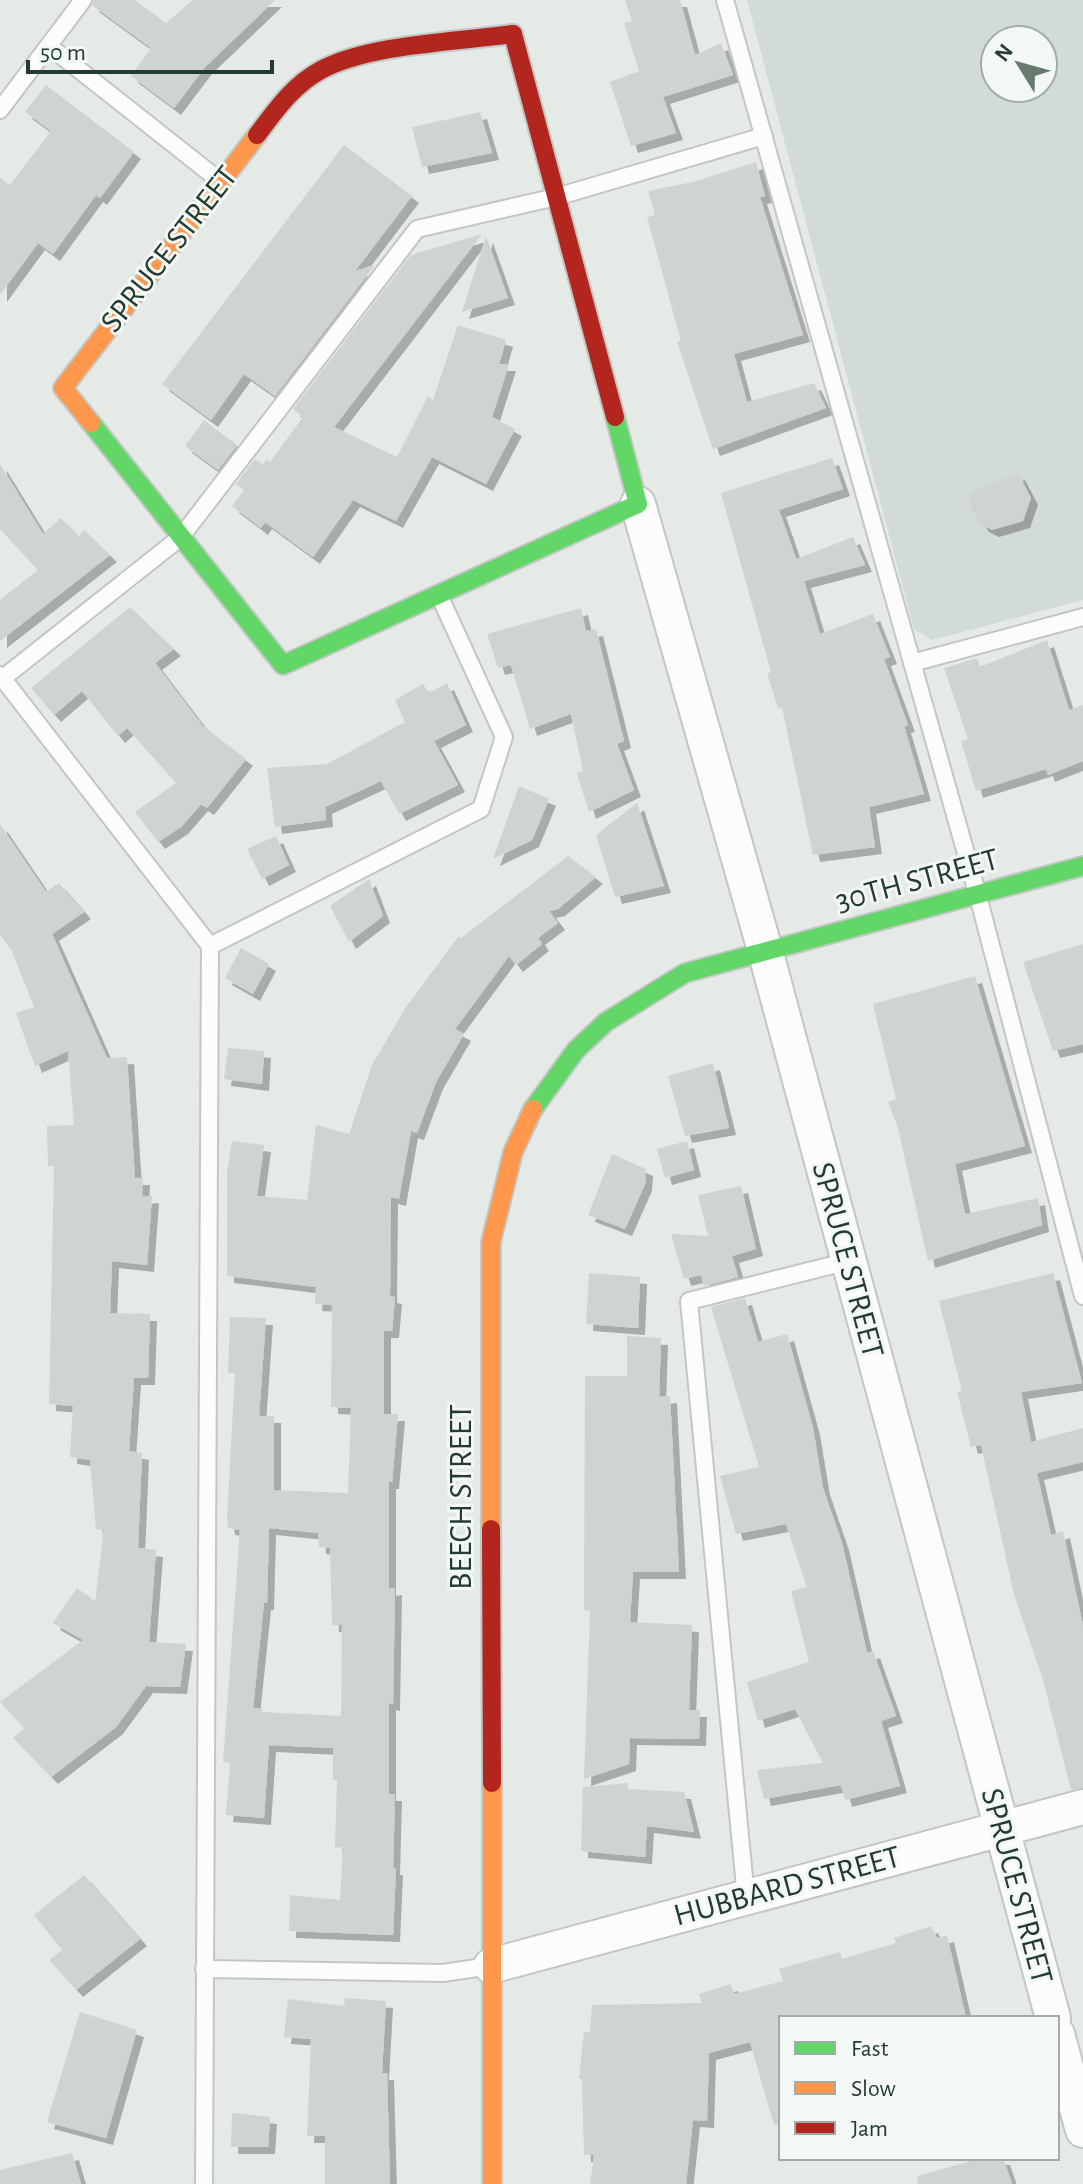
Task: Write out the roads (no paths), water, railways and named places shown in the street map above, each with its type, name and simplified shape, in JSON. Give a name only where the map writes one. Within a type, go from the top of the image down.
[{"type":"street","name":"SPRUCE STREET","points":[[638,504],[283,665],[63,388],[288,95],[319,71],[355,56],[513,34],[638,504],[765,950],[1052,2016]]},
{"type":"street","name":"30TH STREET","points":[[765,950],[1083,866]]},
{"type":"street","name":"BEECH STREET","points":[[492,2184],[491,1242],[498,1194],[512,1146],[534,1103],[563,1063],[597,1027],[636,998],[685,973],[765,950]]},
{"type":"street","name":"HUBBARD STREET","points":[[491,1966],[1083,1807]]},
{"type":"street","points":[[1059,2041],[1083,2130]]},
{"type":"lane","points":[[0,110],[83,0]]},
{"type":"lane","points":[[725,0],[978,896],[1083,1296]]},
{"type":"lane","points":[[49,46],[221,182]]},
{"type":"lane","points":[[204,2184],[210,946],[1,676],[181,537],[417,229],[556,197],[764,136]]},
{"type":"lane","points":[[210,946],[481,809],[504,737],[439,595]]},
{"type":"lane","points":[[912,663],[1083,617]]},
{"type":"lane","points":[[746,1898],[689,1301],[849,1261]]},
{"type":"lane","points":[[204,1969],[443,1973],[491,1966]]}]
